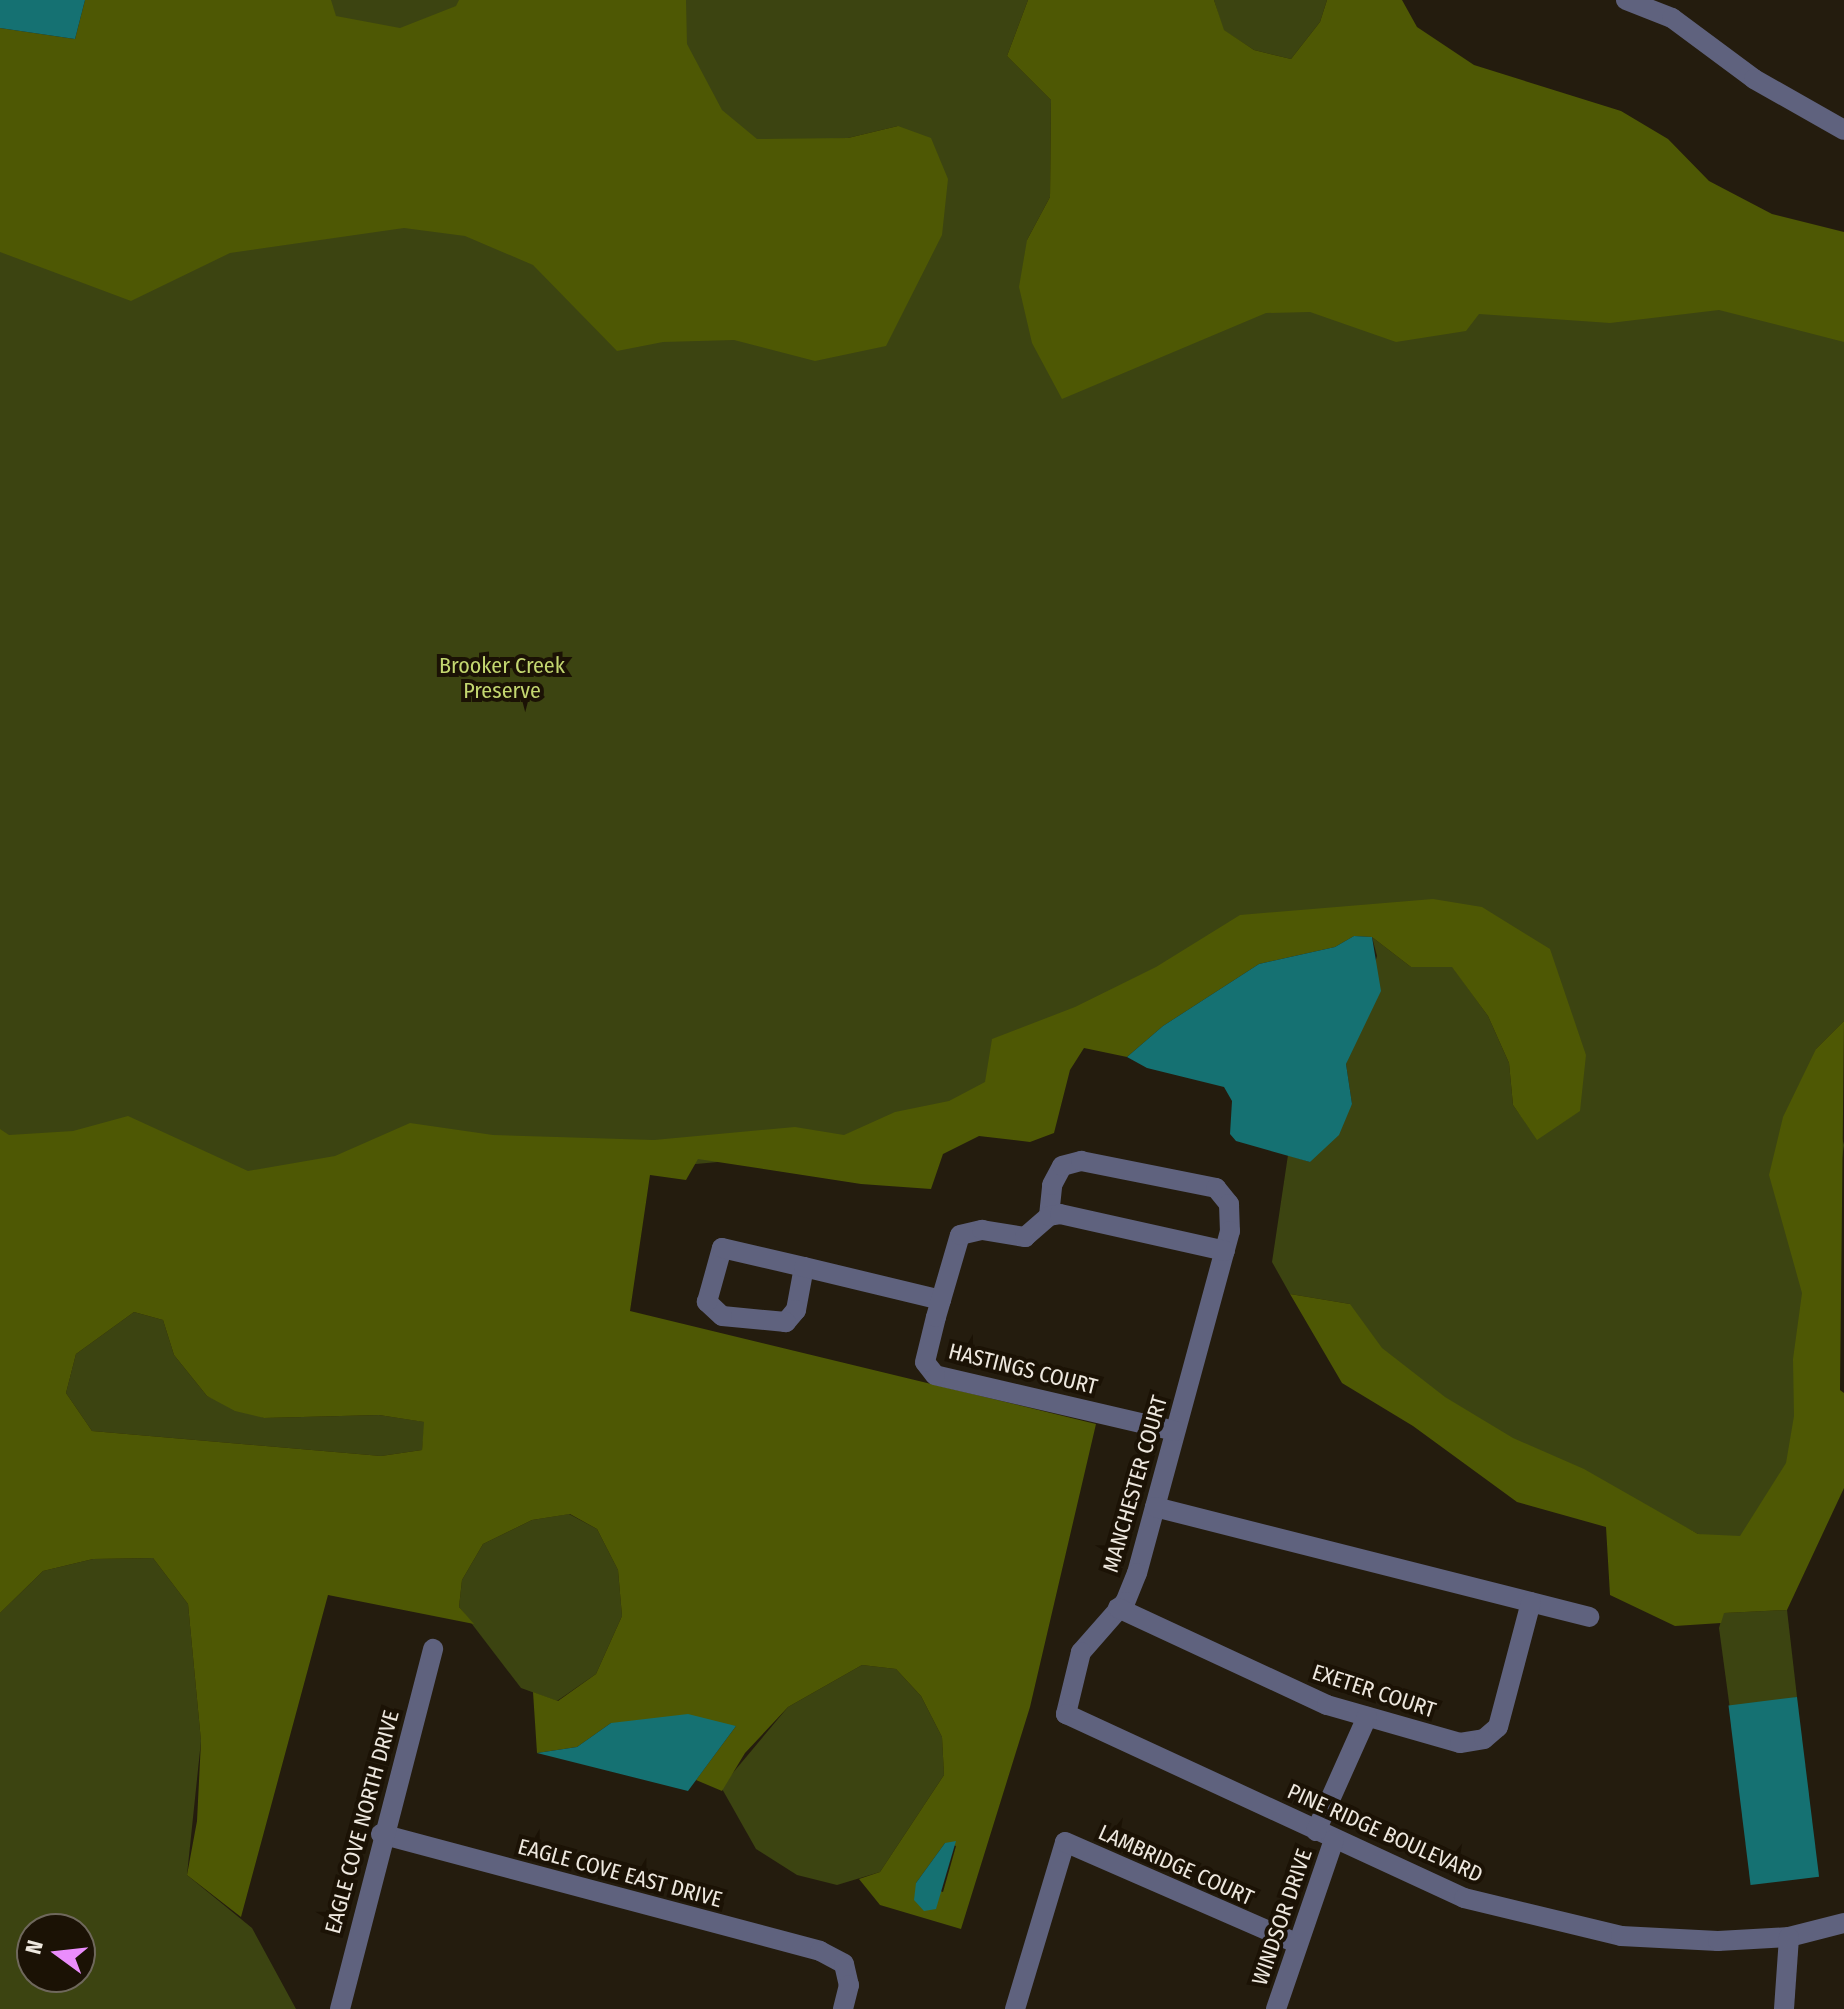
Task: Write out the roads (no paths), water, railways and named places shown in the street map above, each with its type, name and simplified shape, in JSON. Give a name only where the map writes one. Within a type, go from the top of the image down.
[{"type":"street","points":[[1626,0],[1672,18],[1754,79],[1813,117],[1844,130]]},
{"type":"street","name":"MANCHESTER COURT","points":[[1049,1216],[1052,1185],[1062,1166],[1081,1161],[1216,1188],[1229,1204],[1225,1251],[1137,1573],[1118,1608],[1081,1652],[1066,1714]]},
{"type":"street","points":[[1049,1216],[1060,1214],[1225,1251]]},
{"type":"street","name":"HASTINGS COURT","points":[[1049,1216],[1025,1237],[982,1230],[960,1235],[925,1362],[935,1375],[1175,1431]]},
{"type":"street","points":[[804,1267],[796,1310],[786,1322],[722,1316],[707,1302],[722,1248],[804,1267],[941,1300]]},
{"type":"street","points":[[1155,1507],[1589,1617]]},
{"type":"street","name":"EXETER COURT","points":[[1118,1608],[1327,1705],[1460,1743],[1484,1739],[1498,1727],[1531,1602]]},
{"type":"street","name":"EAGLE COVE NORTH DRIVE","points":[[340,2009],[381,1834],[433,1649]]},
{"type":"street","name":"PINE RIDGE BOULEVARD","points":[[1066,1714],[1464,1898],[1621,1936],[1718,1941],[1789,1937],[1844,1923]]},
{"type":"street","name":"WINDSOR DRIVE","points":[[1276,2009],[1325,1835],[1367,1717]]},
{"type":"street","name":"EAGLE COVE EAST DRIVE","points":[[381,1834],[820,1951],[844,1964],[849,1985],[843,2009]]},
{"type":"street","name":"LAMBRIDGE COURT","points":[[1015,2009],[1065,1842],[1296,1943]]},
{"type":"street","points":[[1784,2009],[1789,1937]]},
{"type":"water","points":[[0,0],[85,0],[75,39],[0,28]]},
{"type":"water","points":[[1354,936],[1372,937],[1381,991],[1346,1064],[1352,1104],[1339,1135],[1310,1162],[1236,1141],[1230,1134],[1232,1101],[1224,1087],[1147,1068],[1127,1057],[1163,1026],[1259,964],[1335,947]]},
{"type":"water","points":[[1797,1697],[1819,1877],[1751,1885],[1729,1705]]},
{"type":"water","points":[[688,1714],[736,1726],[688,1791],[537,1753],[577,1747],[611,1723]]},
{"type":"water","points":[[956,1841],[936,1909],[924,1911],[914,1900],[916,1883],[945,1843]]},
{"type":"park label","name":"Brooker Creek Preserve","points":[[502,678]]}]
